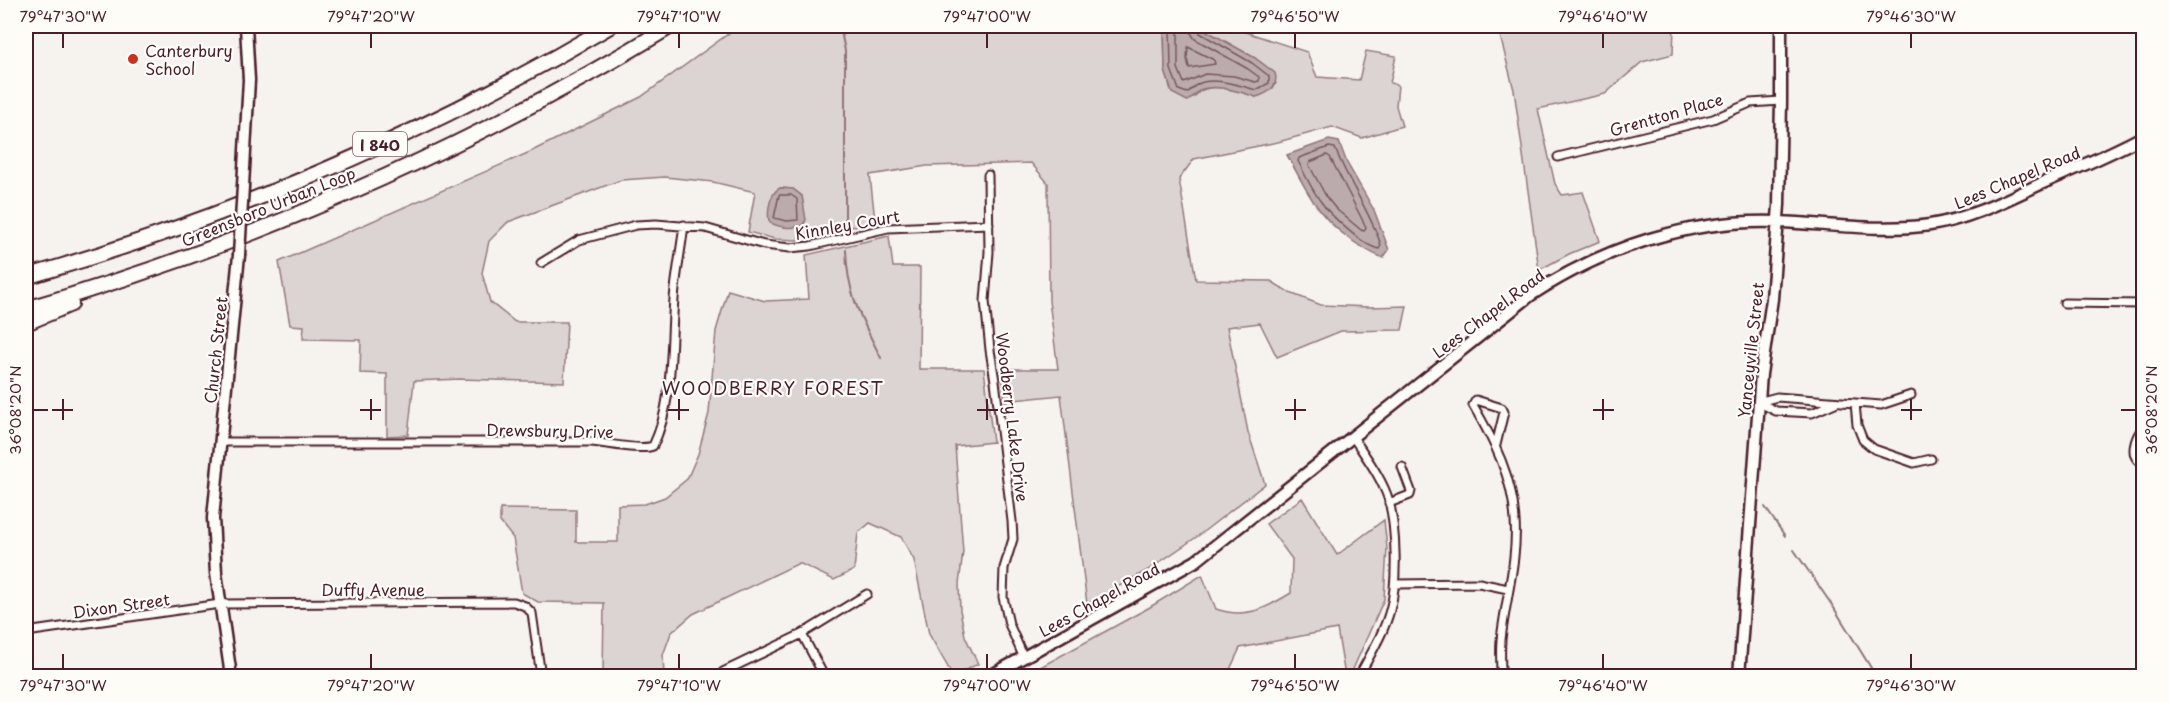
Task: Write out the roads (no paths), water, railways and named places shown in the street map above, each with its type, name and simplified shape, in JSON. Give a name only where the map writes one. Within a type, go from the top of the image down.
[{"type":"highway","name":"Greensboro Urban Loop","points":[[28,276],[193,222],[349,158],[491,91],[610,26]]},
{"type":"highway","name":"Greensboro Urban Loop","points":[[26,309],[150,270],[267,226],[413,163],[535,102],[671,26]]},
{"type":"highway","points":[[26,323],[150,270]]},
{"type":"main road","name":"Church Street","points":[[231,676],[214,554],[213,519],[239,255],[249,80],[246,26]]},
{"type":"main road","name":"Yanceyville Street","points":[[1739,676],[1758,402],[1772,299],[1777,222],[1781,101],[1780,26]]},
{"type":"main road","name":"Lees Chapel Road","points":[[990,676],[1196,561],[1531,296],[1584,265],[1617,250],[1672,233],[1729,223],[1777,222],[1890,228],[1946,222],[1991,206],[2112,153],[2144,136]]},
{"type":"street","name":"Grentton Place","points":[[1558,157],[1713,119],[1750,103],[1781,101]]},
{"type":"street","name":"Woodberry Lake Drive","points":[[988,175],[989,224],[985,301],[1013,539],[1004,568],[1003,597],[1009,624],[1024,658]]},
{"type":"street","name":"Kinnley Court","points":[[541,263],[579,240],[619,228],[656,224],[705,228],[764,245],[790,248],[810,246],[888,228],[989,224]]},
{"type":"street","name":"Drewsbury Drive","points":[[220,441],[591,442],[612,443],[645,450],[653,446],[662,427],[666,405],[674,296],[684,225]]},
{"type":"street","points":[[2064,303],[2144,304]]},
{"type":"street","points":[[1758,402],[1777,397],[1881,405],[1911,395]]},
{"type":"street","points":[[1798,412],[1799,399]]},
{"type":"street","points":[[1496,445],[1504,412],[1502,408],[1476,400],[1473,405],[1496,445],[1509,486],[1515,519],[1515,535],[1501,642],[1501,676]]},
{"type":"street","points":[[1758,402],[1776,411],[1812,413],[1837,402]]},
{"type":"street","points":[[1855,404],[1857,425],[1863,440],[1874,449],[1914,463],[1931,459]]},
{"type":"street","points":[[2144,426],[2137,435],[2134,453],[2136,459],[2144,465]]},
{"type":"street","points":[[1353,437],[1374,470],[1389,503],[1394,541],[1395,584],[1391,609],[1359,676]]},
{"type":"street","points":[[1389,503],[1410,495],[1411,491],[1402,467]]},
{"type":"street","points":[[1395,584],[1479,583],[1508,589]]},
{"type":"street","points":[[723,672],[802,634],[867,594]]},
{"type":"street","name":"Duffy Avenue","points":[[220,604],[514,602],[525,606],[532,613],[542,676]]},
{"type":"street","name":"Dixon Street","points":[[26,632],[220,604]]},
{"type":"street","points":[[802,634],[824,676]]},
{"type":"water","points":[[1164,26],[1198,26],[1255,58],[1275,73],[1274,86],[1265,94],[1256,97],[1215,87],[1198,91],[1187,101],[1172,93],[1165,70]]},
{"type":"water","points":[[1329,140],[1339,142],[1347,163],[1374,210],[1389,250],[1383,258],[1355,243],[1329,221],[1312,199],[1287,155]]},
{"type":"water","points":[[780,188],[793,189],[802,196],[806,220],[802,226],[785,227],[769,221],[770,202]]},
{"type":"waterway","points":[[840,26],[845,51],[845,226]]},
{"type":"waterway","points":[[846,250],[849,280],[853,293],[862,319],[881,358]]},
{"type":"waterway","points":[[1765,507],[1785,536]]},
{"type":"waterway","points":[[1794,550],[1834,608],[1876,676]]},
{"type":"place","name":"Canterbury School","points":[[133,59]]},
{"type":"district","name":"WOODBERRY FOREST","points":[[773,387]]}]
